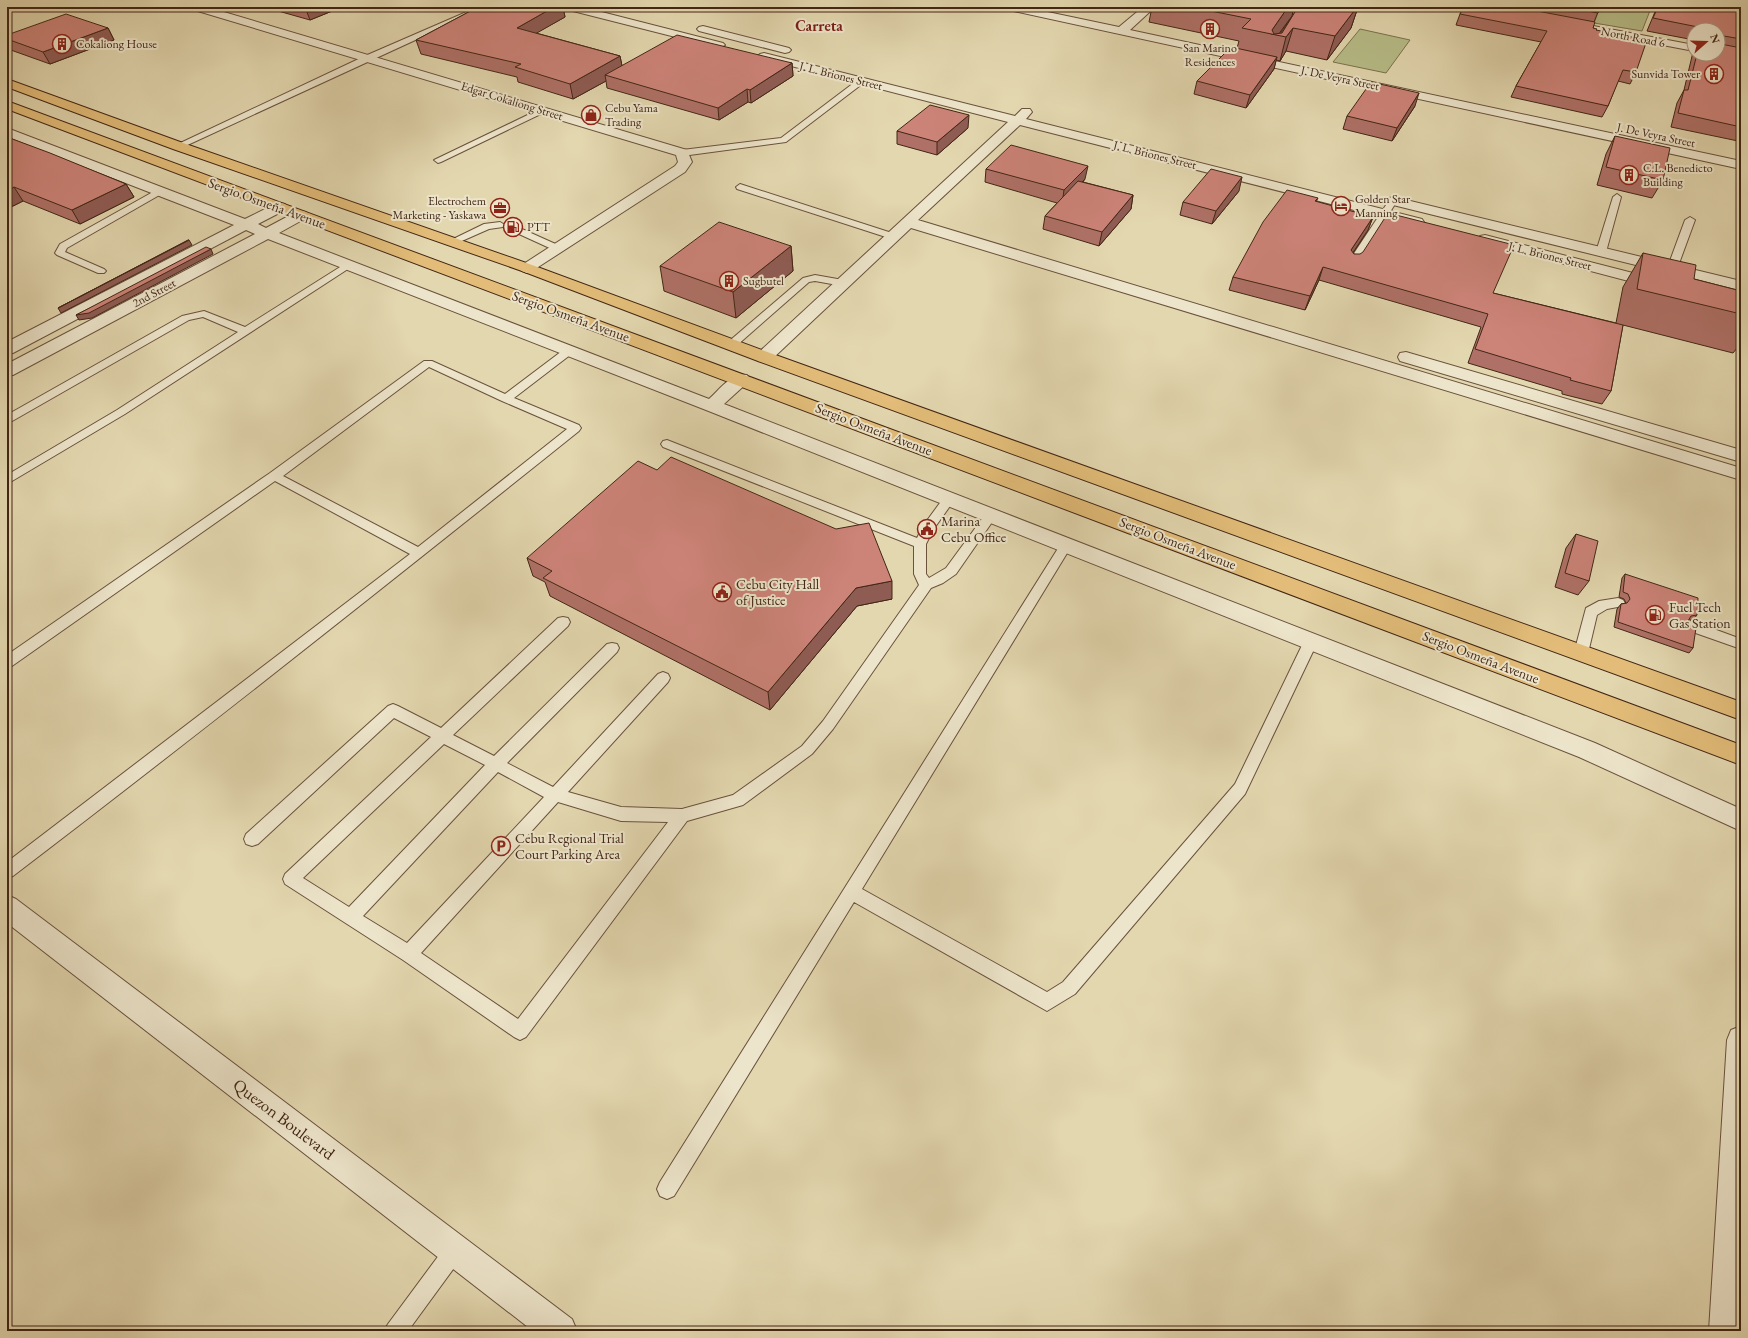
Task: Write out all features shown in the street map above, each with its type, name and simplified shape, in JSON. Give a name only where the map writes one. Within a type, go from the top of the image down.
[{"type":"highway","name":"Sergio Osmeña Avenue","points":[[7,82],[178,146],[527,268],[731,345],[1741,711]]},
{"type":"highway","name":"Sergio Osmeña Avenue","points":[[7,105],[1741,755]]},
{"type":"street","name":"Edgar Cokaliong Street","points":[[195,7],[682,153]]},
{"type":"street","name":"J. L. Briones Street","points":[[569,7],[1429,225]]},
{"type":"street","name":"J. L. Briones Street","points":[[614,7],[1067,120]]},
{"type":"street","name":"J. De Veyra Street","points":[[1009,7],[1126,27],[1460,99],[1741,166]]},
{"type":"street","name":"J. De Veyra Street","points":[[1054,7],[1126,27]]},
{"type":"street","points":[[1126,27],[1150,7]]},
{"type":"street","name":"North Road 6","points":[[1555,22],[1686,47]]},
{"type":"street","points":[[738,50],[751,41]]},
{"type":"street","name":"J. De Veyra Street","points":[[1460,99],[1686,141]]},
{"type":"street","points":[[764,357],[1028,110]]},
{"type":"street","points":[[7,132],[269,232],[348,265],[570,350],[1587,750],[1741,820]]},
{"type":"street","points":[[527,268],[680,169],[685,162],[682,153]]},
{"type":"street","name":"J. L. Briones Street","points":[[1377,197],[1741,286]]},
{"type":"street","name":"2nd Street","points":[[7,349],[280,208]]},
{"type":"street","name":"2nd Street","points":[[10,367],[301,215]]},
{"type":"street","points":[[913,217],[1244,316],[1741,456]]},
{"type":"street","name":"J. L. Briones Street","points":[[1475,237],[1673,287]]},
{"type":"street","points":[[1244,316],[1741,474]]},
{"type":"street","points":[[712,406],[741,379]]},
{"type":"street","name":"Quezon Boulevard","points":[[7,907],[560,1331]]},
{"type":"street","points":[[1726,1331],[1741,1040]]},
{"type":"lane","points":[[178,146],[368,58],[484,7]]},
{"type":"lane","points":[[682,153],[783,140],[862,81]]},
{"type":"lane","points":[[438,160],[543,111]]},
{"type":"lane","points":[[740,187],[892,236]]},
{"type":"lane","points":[[101,271],[60,253],[63,246],[160,191]]},
{"type":"lane","points":[[1601,252],[1617,197]]},
{"type":"lane","points":[[1352,264],[1393,201]]},
{"type":"lane","points":[[1672,269],[1690,220]]},
{"type":"lane","points":[[452,242],[487,226],[500,225]]},
{"type":"lane","points":[[522,232],[558,248]]},
{"type":"lane","points":[[7,480],[121,412],[348,265]]},
{"type":"lane","points":[[731,345],[806,280],[815,278],[843,282]]},
{"type":"lane","points":[[7,420],[186,318],[204,314],[245,331]]},
{"type":"lane","points":[[506,399],[570,350]]},
{"type":"lane","points":[[7,662],[274,476],[428,363],[506,399],[575,428],[419,553],[7,871]]},
{"type":"lane","points":[[667,444],[920,544]]},
{"type":"lane","points":[[274,476],[419,553]]},
{"type":"lane","points":[[926,585],[920,574],[920,544],[926,529],[949,499]]},
{"type":"lane","points":[[252,839],[393,710],[555,794],[621,814],[682,816],[738,800],[807,750],[828,725],[926,585],[938,580],[950,571],[991,516]]},
{"type":"lane","points":[[667,1189],[1066,545]]},
{"type":"lane","points":[[1581,653],[1591,612],[1604,604],[1618,603]]},
{"type":"lane","points":[[563,622],[291,878],[408,954],[520,1031],[682,816]]},
{"type":"lane","points":[[1692,626],[1741,644]]},
{"type":"lane","points":[[851,892],[1047,1002],[1069,988],[1240,789],[1311,641]]},
{"type":"lane","points":[[351,917],[496,764],[612,648]]},
{"type":"lane","points":[[408,954],[663,678]]},
{"type":"lane","points":[[395,1331],[455,1250]]},
{"type":"green space","points":[[1600,7],[1721,7],[1719,20],[1651,8],[1642,31],[1594,23]]},
{"type":"green space","points":[[1360,29],[1410,40],[1386,73],[1333,62]]},
{"type":"building","points":[[478,7],[554,7],[517,28],[620,56],[570,84],[515,67],[521,64],[416,40]]},
{"type":"building","points":[[1191,7],[1288,7],[1272,30],[1274,34],[1282,33],[1298,7],[1357,7],[1335,36],[1293,28],[1286,37],[1242,28],[1251,19]]},
{"type":"building","points":[[1464,7],[1516,7],[1595,22],[1593,28],[1597,29],[1596,30],[1647,40],[1636,72],[1623,70],[1608,106],[1516,86],[1547,31],[1460,14]]},
{"type":"building","points":[[1565,7],[1600,7],[1598,13]]},
{"type":"building","points":[[1658,7],[1741,7],[1741,39],[1726,36],[1726,22],[1686,22],[1686,25],[1653,18]]},
{"type":"building","points":[[66,14],[108,28],[43,52],[7,39],[7,35]]},
{"type":"building","points":[[677,35],[792,63],[750,90],[747,89],[718,108],[605,75]]},
{"type":"building","points":[[1726,45],[1741,48],[1741,127],[1678,113],[1684,90],[1688,90],[1695,62],[1726,62]]},
{"type":"building","points":[[1231,47],[1277,57],[1250,95],[1197,81]]},
{"type":"building","points":[[1371,82],[1419,93],[1397,128],[1347,116]]},
{"type":"building","points":[[930,105],[969,115],[937,142],[897,131]]},
{"type":"building","points":[[1615,136],[1670,148],[1663,180],[1606,167]]},
{"type":"building","points":[[7,137],[126,184],[72,210],[14,187],[7,191]]},
{"type":"building","points":[[1011,145],[1088,166],[1064,190],[986,169]]},
{"type":"building","points":[[1211,169],[1242,177],[1216,211],[1183,202]]},
{"type":"building","points":[[1078,181],[1133,195],[1102,232],[1045,216]]},
{"type":"building","points":[[1287,190],[1318,198],[1315,201],[1373,217],[1351,250],[1354,254],[1360,254],[1363,252],[1388,213],[1514,245],[1493,293],[1623,325],[1611,391],[1570,380],[1571,378],[1475,349],[1488,314],[1323,267],[1310,296],[1233,277],[1263,222]]},
{"type":"building","points":[[719,222],[791,246],[733,292],[660,266]]},
{"type":"building","points":[[188,240],[189,240],[58,308]]},
{"type":"building","points":[[206,247],[211,249],[89,313],[76,315]]},
{"type":"building","points":[[1643,253],[1696,265],[1694,279],[1741,291],[1741,314],[1637,289]]},
{"type":"building","name":"Cebu City Hall of Justice","points":[[671,457],[836,529],[869,523],[892,581],[856,588],[768,692],[543,578],[552,571],[527,558],[638,461],[657,470]]},
{"type":"building","points":[[1576,534],[1598,541],[1589,581],[1565,573]]},
{"type":"building","name":"Fuel Tech Gas Station","points":[[1625,574],[1698,598],[1697,615],[1691,616],[1688,621],[1690,626],[1696,628],[1693,648],[1618,622],[1621,604],[1627,603],[1630,599],[1628,594],[1623,592]]},
{"type":"place","name":"San Marino Residences","points":[[1210,29]]},
{"type":"place","name":"Cokaliong House","points":[[62,44]]},
{"type":"place","name":"Sunvida Tower","points":[[1714,74]]},
{"type":"place","name":"Cebu Yama Trading","points":[[591,115]]},
{"type":"place","name":"C.L. Benedicto Building","points":[[1629,175]]},
{"type":"place","name":"Golden Star Manning","points":[[1341,206]]},
{"type":"place","name":"Electrochem Marketing - Yaskawa","points":[[500,208]]},
{"type":"place","name":"PTT","points":[[513,227]]},
{"type":"place","name":"Sugbutel","points":[[729,281]]},
{"type":"place","name":"Marina Cebu Office","points":[[927,529]]},
{"type":"place","name":"Cebu City Hall of Justice","points":[[722,592]]},
{"type":"place","name":"Fuel Tech Gas Station","points":[[1655,615]]},
{"type":"place","name":"Cebu Regional Trial Court Parking Area","points":[[501,846]]},
{"type":"district","name":"Carreta","points":[[819,25]]}]
